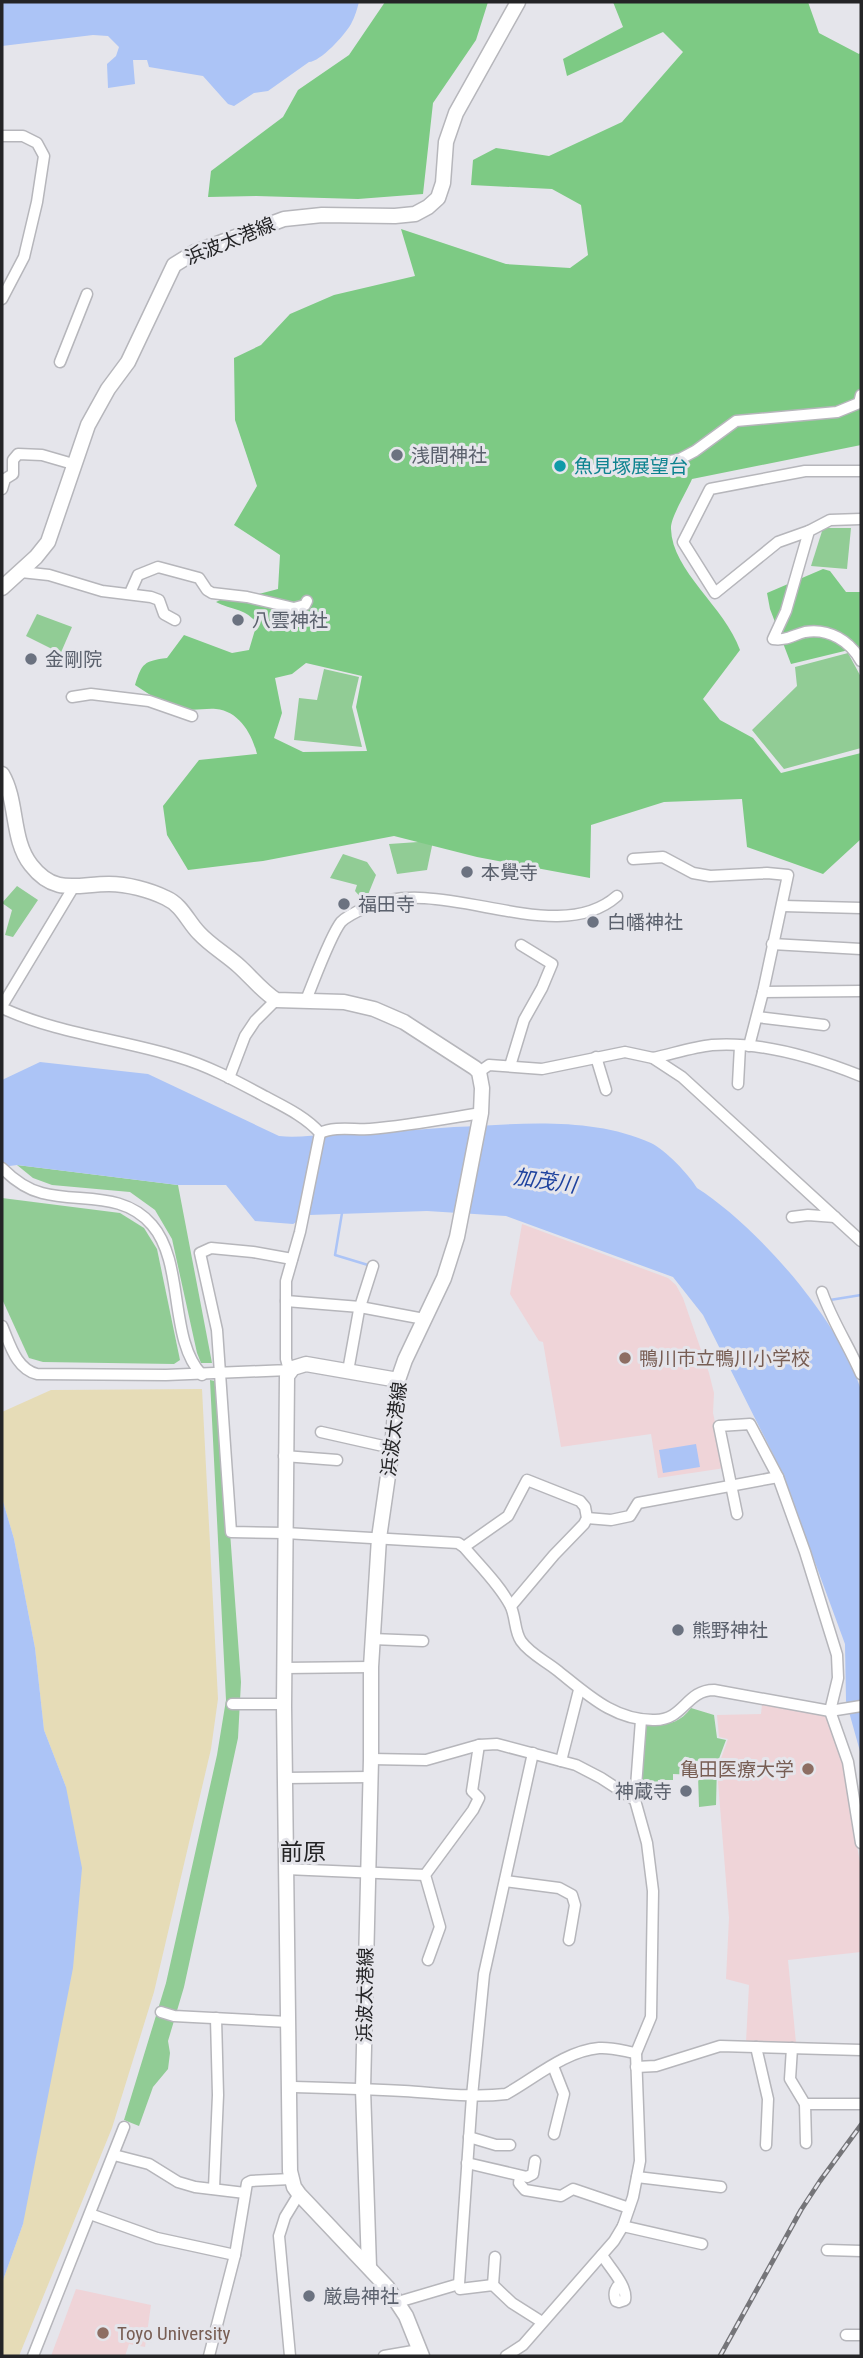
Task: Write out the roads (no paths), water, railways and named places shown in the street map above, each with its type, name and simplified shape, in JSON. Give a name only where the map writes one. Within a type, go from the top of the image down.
[{"type":"main road","name":"浜波太港線","points":[[2,588],[36,557],[53,533],[73,464],[88,425],[108,389],[128,362],[170,272],[178,261],[207,247],[284,219],[322,215],[415,214],[438,198],[445,177],[446,142],[456,113],[518,2]]},
{"type":"main road","points":[[2,774],[25,856],[47,879],[61,887],[112,884],[135,887],[167,898],[176,904],[204,938],[276,1000],[344,1002],[374,1009],[404,1022],[479,1072]]},
{"type":"main road","name":"浜波太港線","points":[[369,2267],[363,2089],[371,1667],[379,1538],[392,1448],[398,1380],[448,1266],[463,1216],[480,1116],[482,1088],[479,1072]]},
{"type":"main road","points":[[398,1380],[306,1364],[289,1370],[285,1384],[284,1704],[291,2179],[299,2194],[369,2267],[398,2302],[421,2353]]},
{"type":"street","points":[[2,136],[23,136],[30,139],[37,143],[44,156],[24,257],[2,299]]},
{"type":"street","points":[[60,362],[87,295]]},
{"type":"street","points":[[587,470],[643,467],[680,459],[695,452],[736,421],[837,412],[859,403],[861,395]]},
{"type":"street","points":[[2,489],[5,479],[13,474],[13,460],[18,454],[42,455],[73,464]]},
{"type":"street","points":[[861,471],[805,471],[710,489],[683,542],[715,593],[778,542],[830,520],[861,519]]},
{"type":"street","points":[[809,531],[786,611],[773,639],[782,641],[806,632],[821,632],[837,636],[852,646],[861,661]]},
{"type":"street","points":[[130,593],[138,575],[158,567],[199,578],[206,590],[212,593],[247,597],[294,608],[305,605],[307,601]]},
{"type":"street","points":[[21,572],[49,575],[102,591],[130,593],[159,600],[164,614],[175,620]]},
{"type":"street","points":[[72,697],[92,694],[149,701],[192,716]]},
{"type":"street","points":[[634,859],[663,857],[701,876],[778,873],[788,875],[757,1017],[744,1046],[738,1084]]},
{"type":"street","points":[[73,888],[2,1007],[53,1027],[179,1057],[229,1078],[291,1111],[320,1133]]},
{"type":"street","points":[[306,1000],[343,920],[385,899],[427,897],[547,917],[573,915],[609,902],[617,896]]},
{"type":"street","points":[[783,906],[861,908]]},
{"type":"street","points":[[772,944],[861,948]]},
{"type":"street","points":[[510,1066],[524,1020],[552,964],[521,945]]},
{"type":"street","points":[[763,992],[861,990]]},
{"type":"street","points":[[229,1078],[245,1036],[255,1021],[276,1000]]},
{"type":"street","points":[[757,1017],[824,1025]]},
{"type":"street","points":[[653,1058],[712,1045],[744,1046],[834,1064],[861,1075]]},
{"type":"street","points":[[479,1072],[486,1065],[542,1069],[625,1052],[653,1058],[682,1077],[861,1241]]},
{"type":"street","points":[[596,1057],[606,1090]]},
{"type":"street","points":[[320,1133],[328,1130],[369,1129],[480,1116]]},
{"type":"street","points":[[2,1326],[19,1363],[30,1373],[202,1375],[289,1370],[286,1359],[286,1281],[300,1231],[320,1133]]},
{"type":"street","points":[[2,1169],[28,1189],[43,1194],[99,1199],[125,1205],[140,1213],[153,1226],[167,1254],[189,1358],[202,1375]]},
{"type":"street","points":[[792,1217],[835,1217]]},
{"type":"street","points":[[292,1259],[211,1248],[200,1253],[217,1330],[231,1532],[458,1543],[464,1546],[511,1606],[520,1639],[530,1651],[579,1690],[620,1715],[640,1720],[669,1718],[703,1690],[834,1711],[861,1706]]},
{"type":"street","points":[[348,1371],[360,1307],[373,1266]]},
{"type":"street","points":[[822,1292],[828,1311],[851,1350],[861,1374]]},
{"type":"street","points":[[286,1301],[360,1307],[424,1319]]},
{"type":"street","points":[[737,1514],[719,1426],[750,1424],[778,1477],[837,1655],[838,1678],[834,1711],[848,1762],[861,1843]]},
{"type":"street","points":[[321,1432],[392,1448]]},
{"type":"street","points":[[284,1456],[337,1460]]},
{"type":"street","points":[[587,1517],[611,1520],[621,1518],[630,1516],[638,1503],[778,1477]]},
{"type":"street","points":[[464,1546],[508,1517],[527,1480],[580,1501],[585,1507],[587,1517],[584,1524],[511,1606]]},
{"type":"street","points":[[372,1639],[423,1641]]},
{"type":"street","points":[[284,1668],[371,1667]]},
{"type":"street","points":[[561,1761],[579,1690]]},
{"type":"street","points":[[232,1704],[284,1704]]},
{"type":"street","points":[[513,2355],[602,2255],[623,2226],[637,2177],[641,2142],[636,2053],[651,2017],[653,1891],[646,1843],[635,1800],[640,1720]]},
{"type":"street","points":[[371,1759],[426,1760],[480,1745],[497,1744],[561,1761],[601,1777],[635,1800]]},
{"type":"street","points":[[425,1875],[479,1798],[472,1791],[480,1745]]},
{"type":"street","points":[[533,1753],[484,1974],[472,2096],[459,2284],[460,2289],[493,2286],[512,2303],[542,2322]]},
{"type":"street","points":[[285,1778],[370,1777]]},
{"type":"street","points":[[286,1869],[425,1875]]},
{"type":"street","points":[[425,1875],[440,1927],[428,1960]]},
{"type":"street","points":[[505,1881],[559,1888],[572,1895],[575,1905],[569,1940]]},
{"type":"street","points":[[161,2012],[174,2016],[289,2022]]},
{"type":"street","points":[[214,2188],[218,2095],[216,2018]]},
{"type":"street","points":[[636,2067],[656,2066],[714,2046],[861,2050]]},
{"type":"street","points":[[755,2047],[768,2099],[766,2145]]},
{"type":"street","points":[[290,2087],[472,2096],[506,2094],[553,2066],[587,2050],[602,2048],[636,2053]]},
{"type":"street","points":[[792,2048],[790,2079],[805,2104],[806,2143]]},
{"type":"street","points":[[553,2066],[564,2094],[554,2134]]},
{"type":"street","points":[[805,2104],[861,2104]]},
{"type":"street","points":[[33,2356],[124,2127]]},
{"type":"street","points":[[469,2137],[510,2146]]},
{"type":"street","points":[[114,2155],[149,2164],[178,2182],[195,2187],[245,2193]]},
{"type":"street","points":[[467,2163],[527,2177],[533,2174],[535,2161]]},
{"type":"street","points":[[520,2177],[519,2183],[525,2190],[561,2196],[573,2189],[629,2208]]},
{"type":"street","points":[[637,2177],[721,2188]]},
{"type":"street","points":[[209,2356],[235,2255],[247,2183],[291,2179]]},
{"type":"street","points":[[290,2356],[279,2236],[285,2217],[299,2194]]},
{"type":"street","points":[[90,2214],[157,2238],[235,2255]]},
{"type":"street","points":[[623,2226],[702,2244]]},
{"type":"street","points":[[827,2250],[861,2250]]},
{"type":"street","points":[[602,2255],[620,2284]]},
{"type":"street","points":[[493,2286],[495,2257]]},
{"type":"street","points":[[398,2302],[459,2284]]},
{"type":"street","points":[[846,2335],[861,2335]]},
{"type":"street","points":[[384,2356],[421,2353]]},
{"type":"water","points":[[2,2],[359,2],[348,29],[326,53],[268,91],[254,93],[234,106],[228,104],[203,76],[149,67],[147,60],[133,60],[135,84],[108,88],[107,64],[116,56],[119,47],[108,36],[93,35],[2,46]]},
{"type":"water","name":"加茂川","points":[[40,1062],[148,1074],[279,1136],[503,1124],[554,1124],[579,1125],[628,1134],[663,1151],[697,1188],[745,1226],[794,1278],[835,1335],[861,1390],[861,1755],[846,1701],[845,1644],[781,1470],[703,1315],[673,1277],[506,1216],[427,1211],[309,1215],[293,1224],[255,1221],[226,1185],[178,1185],[17,1165],[2,1167],[2,1080]]},
{"type":"water","points":[[696,1444],[700,1467],[663,1473],[659,1450]]},
{"type":"water","points":[[2,1498],[14,1539],[35,1648],[44,1730],[66,1787],[82,1868],[73,1968],[23,2224],[2,2283]]},
{"type":"waterway","points":[[342,1213],[335,1255],[368,1265]]},
{"type":"waterway","points":[[830,1300],[861,1295]]},
{"type":"railway","points":[[720,2356],[801,2210],[861,2125]]},
{"type":"place","name":"浅間神社","points":[[397,455]]},
{"type":"place","name":"魚見塚展望台","points":[[560,466]]},
{"type":"place","name":"八雲神社","points":[[238,620]]},
{"type":"place","name":"金剛院","points":[[31,659]]},
{"type":"place","name":"本覺寺","points":[[467,872]]},
{"type":"place","name":"福田寺","points":[[344,904]]},
{"type":"place","name":"白幡神社","points":[[593,922]]},
{"type":"place","name":"鴨川市立鴨川小学校","points":[[625,1358]]},
{"type":"place","name":"熊野神社","points":[[678,1630]]},
{"type":"place","name":"亀田医療大学","points":[[808,1769]]},
{"type":"place","name":"神蔵寺","points":[[686,1791]]},
{"type":"place","name":"厳島神社","points":[[309,2296]]},
{"type":"place","name":"Toyo University","points":[[103,2333]]},
{"type":"district","name":"前原","points":[[303,1852]]}]
